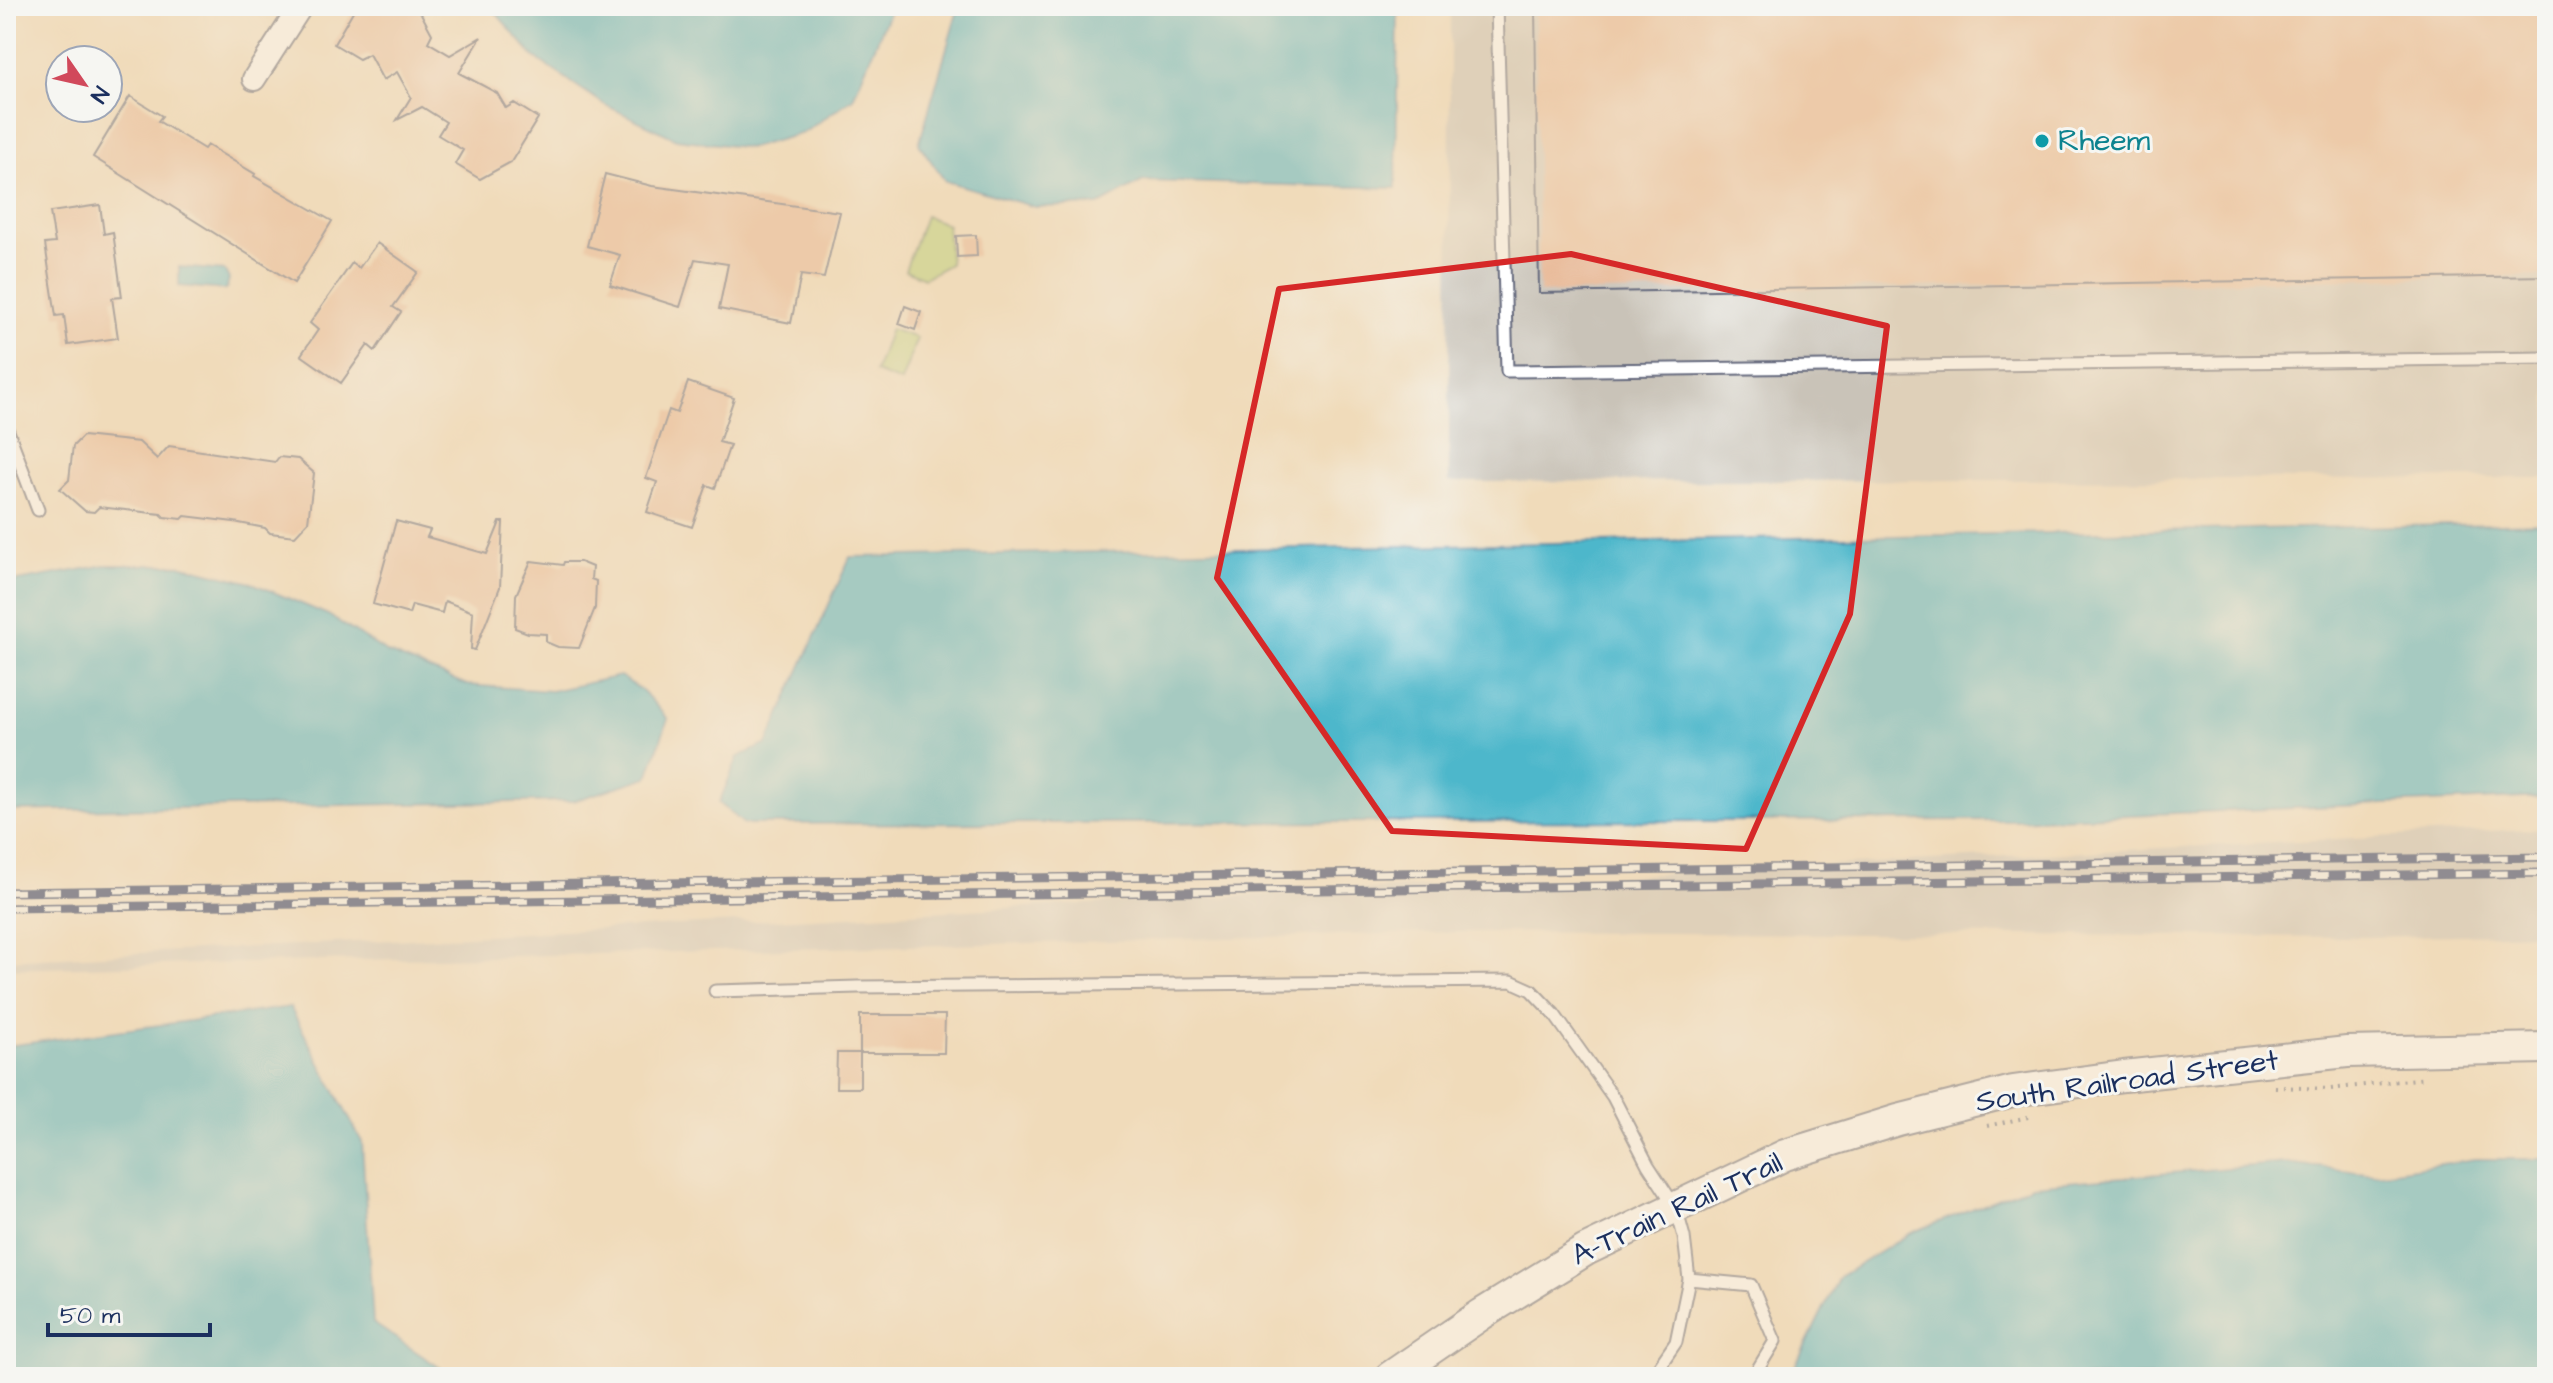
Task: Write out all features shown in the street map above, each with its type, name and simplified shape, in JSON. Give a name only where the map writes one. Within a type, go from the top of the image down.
[{"type":"street","points":[[254,79],[301,6]]},
{"type":"street","name":"South Railroad Street","points":[[1390,1377],[1482,1314],[1586,1250],[1785,1155],[1898,1120],[2013,1091],[2124,1076],[2347,1052],[2547,1048]]},
{"type":"lane","points":[[1497,6],[1507,371],[2547,358]]},
{"type":"lane","points":[[6,426],[38,510]]},
{"type":"lane","points":[[715,991],[1511,981],[1531,990],[1554,1014],[1613,1097],[1648,1165],[1676,1208],[1684,1237],[1689,1279],[1676,1342],[1652,1377]]},
{"type":"lane","points":[[1689,1279],[1751,1285],[1775,1341],[1753,1377]]},
{"type":"path","points":[[2273,1087],[2330,1089],[2434,1077]]},
{"type":"path","points":[[1975,1129],[2035,1116]]},
{"type":"highlighted area","points":[[1571,254],[1887,326],[1850,614],[1746,849],[1392,831],[1217,578],[1279,289]]},
{"type":"shaded area","points":[[1450,6],[2547,6],[2547,478],[1449,482]]},
{"type":"shaded area","points":[[2547,828],[2547,933],[2369,937],[1462,932],[6,969],[6,960]]},
{"type":"green space","points":[[925,216],[947,224],[950,264],[924,278],[905,270]]},
{"type":"green space","points":[[890,329],[917,338],[901,382],[875,372]]},
{"type":"water","points":[[490,6],[892,6],[853,98],[803,133],[750,148],[676,139],[605,105],[534,57]]},
{"type":"water","points":[[959,6],[1398,6],[1396,188],[1143,181],[1099,205],[1035,207],[945,181],[919,144]]},
{"type":"water","points":[[179,267],[225,271],[229,279],[226,290],[179,286]]},
{"type":"water","points":[[2547,523],[2547,797],[2014,820],[744,824],[719,803],[738,757],[767,744],[850,557]]},
{"type":"water","points":[[106,565],[180,565],[252,583],[328,615],[388,653],[467,685],[551,691],[620,676],[643,691],[668,719],[648,777],[573,801],[6,811],[6,583]]},
{"type":"water","points":[[290,1007],[362,1142],[373,1323],[454,1377],[6,1377],[6,1046]]},
{"type":"water","points":[[2475,1159],[2547,1159],[2547,1377],[1790,1377],[1839,1277],[1911,1233],[2032,1185],[2286,1163],[2374,1174]]},
{"type":"building","points":[[356,6],[417,6],[432,34],[428,42],[450,55],[481,37],[459,73],[497,93],[506,108],[514,103],[538,118],[511,162],[480,179],[455,164],[463,150],[438,135],[446,122],[422,107],[397,120],[411,97],[397,72],[383,80],[369,54],[359,59],[334,44]]},
{"type":"building","name":"Rheem","points":[[1535,6],[2547,6],[2547,276],[1539,293]]},
{"type":"building","points":[[130,96],[162,116],[158,121],[204,149],[207,145],[332,221],[294,283],[93,157],[113,124],[124,124],[124,106]]},
{"type":"building","points":[[605,174],[652,186],[840,212],[824,278],[801,275],[791,323],[719,309],[728,264],[695,259],[680,307],[610,285],[620,255],[587,246]]},
{"type":"building","points":[[100,205],[104,234],[113,232],[122,297],[112,298],[118,338],[68,345],[64,315],[56,316],[45,244],[55,243],[50,212]]},
{"type":"building","points":[[976,235],[977,256],[957,257],[956,236]]},
{"type":"building","points":[[377,243],[418,272],[393,307],[401,312],[375,351],[368,345],[341,383],[301,355],[318,330],[310,323],[352,263],[359,268]]},
{"type":"building","points":[[905,306],[921,312],[915,330],[899,324]]},
{"type":"building","points":[[688,382],[734,398],[719,442],[730,445],[715,488],[707,485],[692,527],[647,512],[657,482],[646,478],[669,410],[677,413]]},
{"type":"building","points":[[83,436],[139,442],[157,459],[169,446],[275,462],[279,457],[298,459],[314,473],[308,522],[295,536],[270,533],[265,528],[234,522],[185,516],[182,519],[99,507],[94,512],[85,511],[60,489],[69,480],[73,446]]},
{"type":"building","points":[[396,521],[430,530],[427,537],[487,554],[500,522],[503,522],[500,587],[475,650],[471,649],[473,612],[445,601],[442,613],[412,605],[409,614],[373,604]]},
{"type":"building","points":[[531,561],[563,565],[564,562],[580,562],[592,567],[591,579],[596,581],[595,608],[579,648],[558,647],[546,642],[546,634],[528,633],[515,628],[516,595]]},
{"type":"building","points":[[860,1015],[945,1015],[944,1053],[860,1053]]},
{"type":"building","points":[[837,1053],[860,1053],[860,1088],[836,1088]]},
{"type":"railway","points":[[6,892],[2547,857]]},
{"type":"railway","points":[[6,908],[2547,873]]},
{"type":"place","name":"Rheem","points":[[2042,141]]}]
